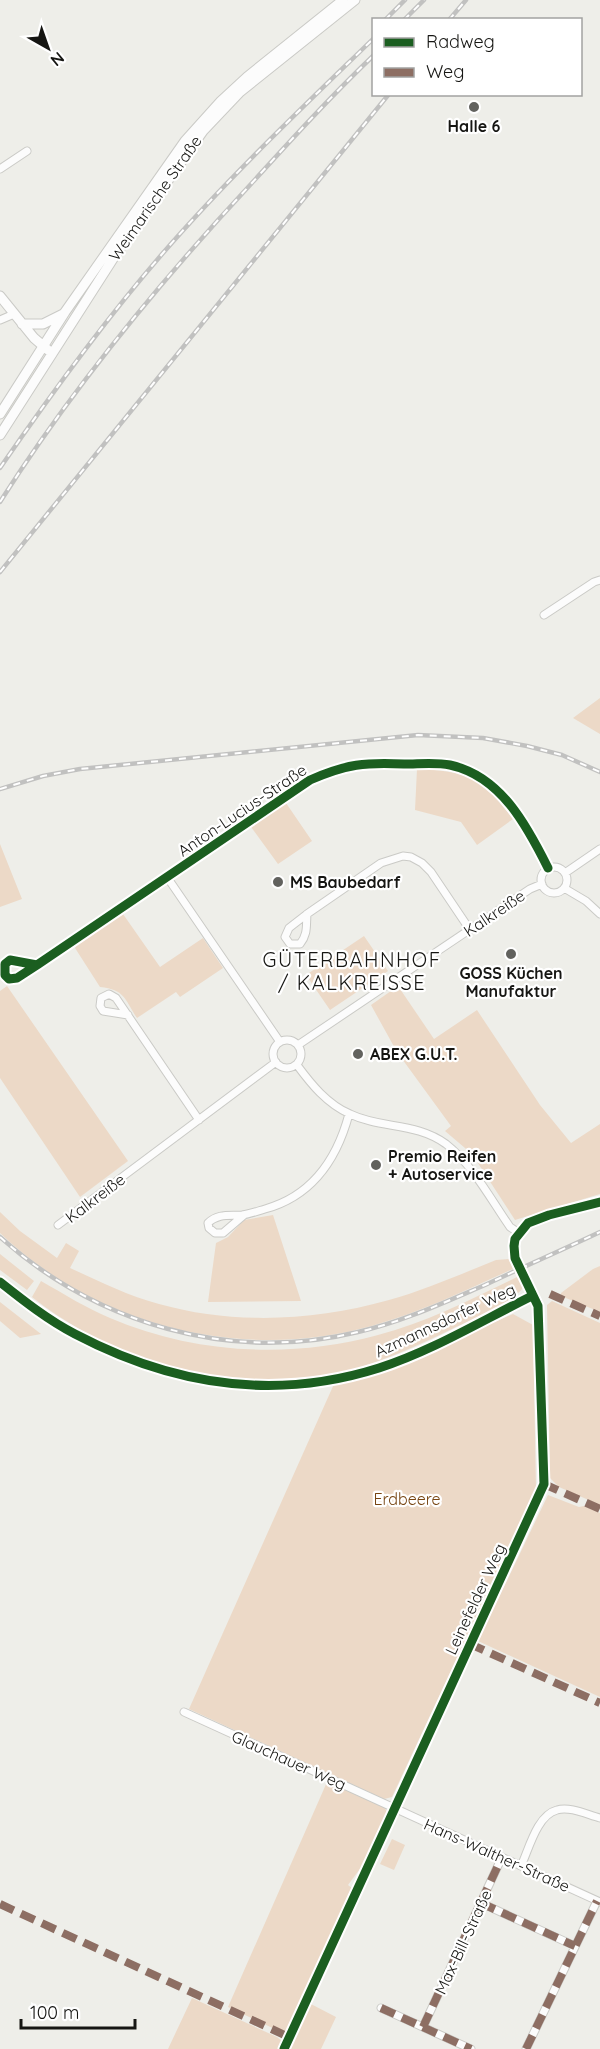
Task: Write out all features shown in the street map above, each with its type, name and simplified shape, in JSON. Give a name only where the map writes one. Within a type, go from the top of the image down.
[{"type":"main road","name":"Weimarische Straße","points":[[0,414],[65,312],[198,125],[247,77],[343,0]]},
{"type":"main road","name":"Weimarische Straße","points":[[0,435],[51,352],[116,254],[203,131],[249,85],[355,0]]},
{"type":"main road","points":[[0,296],[22,324],[51,352]]},
{"type":"main road","points":[[22,324],[43,324],[65,312]]},
{"type":"street","points":[[0,169],[27,151]]},
{"type":"street","points":[[0,320],[14,314]]},
{"type":"street","points":[[544,615],[600,580]]},
{"type":"street","name":"Anton-Lucius-Straße","points":[[37,965],[310,780],[350,765],[377,763],[449,765],[475,773],[504,797],[525,824],[548,868]]},
{"type":"street","points":[[565,873],[600,849]]},
{"type":"street","points":[[307,914],[381,863],[403,856],[422,863],[431,872],[470,930]]},
{"type":"street","points":[[548,868],[559,868],[565,873],[567,880],[564,888],[600,914]]},
{"type":"street","name":"Kalkreiße","points":[[548,868],[543,874],[542,885],[545,889],[553,892],[564,888]]},
{"type":"street","points":[[167,877],[280,1042]]},
{"type":"street","name":"Kalkreiße","points":[[298,1046],[530,889],[542,885]]},
{"type":"street","points":[[128,1015],[199,1120]]},
{"type":"street","points":[[280,1042],[292,1041],[298,1046],[301,1053],[297,1065]]},
{"type":"street","points":[[280,1042],[273,1053],[276,1062],[288,1068],[297,1065]]},
{"type":"street","name":"Kalkreiße","points":[[58,1226],[276,1062]]},
{"type":"street","points":[[297,1065],[323,1096],[350,1114],[427,1133],[445,1144],[461,1159],[510,1227],[519,1233],[528,1223],[600,1202]]},
{"type":"street","points":[[244,1215],[229,1214],[212,1219],[208,1223],[209,1228],[215,1233],[222,1233],[244,1215],[286,1201],[315,1181],[333,1158],[350,1114]]},
{"type":"street","name":"Leinefelder Weg","points":[[353,1899],[544,1484],[538,1306],[515,1258],[513,1246],[519,1233]]},
{"type":"street","name":"Azmannsdorfer Weg","points":[[0,1282],[45,1316],[74,1334],[126,1358],[180,1375],[225,1384],[259,1386],[306,1384],[380,1368],[415,1354],[532,1296]]},
{"type":"street","name":"Glauchauer Weg","points":[[184,1712],[394,1808]]},
{"type":"street","name":"Hans-Walther-Straße","points":[[394,1808],[599,1901]]},
{"type":"street","points":[[521,1866],[541,1823],[549,1814],[558,1809],[600,1818]]},
{"type":"street","name":"Max-Bill-Straße","points":[[423,2027],[502,1857]]},
{"type":"street","points":[[526,2049],[599,1901]]},
{"type":"street","points":[[481,1903],[575,1946]]},
{"type":"street","points":[[381,2008],[471,2049]]},
{"type":"green space","points":[[600,698],[600,734],[573,718]]},
{"type":"green space","points":[[417,769],[449,772],[472,779],[492,794],[513,819],[477,845],[461,822],[415,810]]},
{"type":"green space","points":[[286,803],[312,841],[278,864],[251,827]]},
{"type":"green space","points":[[0,844],[22,899],[0,907]]},
{"type":"green space","points":[[123,914],[160,967],[203,938],[223,968],[180,997],[176,992],[137,1018],[123,996],[115,990],[100,987],[75,948]]},
{"type":"green space","points":[[364,936],[388,971],[330,1010],[306,975]]},
{"type":"green space","points":[[7,986],[128,1161],[80,1197],[0,1078],[0,991]]},
{"type":"green space","points":[[398,986],[434,1039],[477,1010],[540,1105],[571,1143],[600,1124],[600,1194],[515,1220],[472,1154],[445,1131],[451,1126],[397,1052],[371,1005]]},
{"type":"green space","points":[[0,1212],[20,1231],[57,1258],[66,1243],[79,1251],[70,1268],[147,1301],[187,1311],[216,1315],[274,1318],[332,1312],[402,1296],[496,1260],[509,1259],[513,1269],[468,1290],[373,1326],[324,1336],[280,1340],[236,1339],[193,1333],[150,1322],[109,1306],[70,1286],[34,1262],[0,1233]]},
{"type":"green space","points":[[273,1215],[301,1301],[208,1302],[216,1243],[228,1237],[244,1220]]},
{"type":"green space","points":[[0,1254],[34,1281],[27,1290],[0,1270]]},
{"type":"green space","points":[[600,1266],[600,1312],[561,1296],[561,1293]]},
{"type":"green space","points":[[517,1277],[523,1287],[519,1292],[503,1304],[470,1321],[384,1359],[340,1373],[300,1380],[259,1381],[218,1377],[178,1369],[138,1357],[100,1340],[65,1320],[32,1297],[41,1281],[92,1310],[142,1330],[209,1346],[277,1350],[345,1343],[396,1330],[449,1309]]},
{"type":"green space","points":[[552,1301],[600,1323],[600,1505],[559,1487],[550,1478],[547,1305]]},
{"type":"green space","points":[[0,1302],[41,1334],[20,1338],[0,1321]]},
{"type":"green space","name":"Erdbeere","points":[[513,1314],[533,1325],[536,1489],[392,1797],[384,1799],[189,1709],[334,1384],[381,1372]]},
{"type":"green space","points":[[548,1495],[600,1513],[600,1697],[478,1641]]},
{"type":"green space","points":[[327,1782],[384,1807],[388,1813],[375,1836],[365,1862],[348,1885],[353,1889],[351,1896],[290,2030],[283,2033],[228,2007]]},
{"type":"green space","points":[[392,1839],[405,1845],[394,1870],[380,1864]]},
{"type":"green space","points":[[192,1998],[277,2037],[283,2042],[279,2049],[168,2049]]},
{"type":"green space","points":[[307,2002],[336,2017],[321,2049],[286,2049]]},
{"type":"railway","points":[[387,18],[405,0]]},
{"type":"railway","points":[[406,18],[424,0]]},
{"type":"railway","points":[[451,18],[466,0]]},
{"type":"railway","points":[[0,468],[78,358],[163,253],[240,170],[372,40]]},
{"type":"railway","points":[[0,502],[87,377],[150,298],[281,151],[372,57]]},
{"type":"railway","points":[[0,572],[387,96]]},
{"type":"railway","points":[[0,789],[43,776],[80,769],[418,735],[483,738],[527,746],[562,755],[600,772]]},
{"type":"railway","points":[[0,1237],[38,1267],[79,1293],[122,1313],[167,1329],[214,1339],[262,1342],[310,1340],[358,1332],[390,1323],[485,1285],[600,1232]]},
{"type":"marked path","points":[[550,1294],[600,1316]]},
{"type":"marked path","points":[[544,1484],[600,1509]]},
{"type":"marked path","points":[[470,1644],[600,1703]]},
{"type":"marked path","points":[[423,2027],[502,1857]]},
{"type":"marked path","points":[[526,2049],[597,1901]]},
{"type":"marked path","points":[[481,1903],[575,1946]]},
{"type":"marked path","points":[[0,1904],[289,2037]]},
{"type":"marked path","points":[[381,2008],[471,2049]]},
{"type":"cycle path","points":[[37,965],[17,978],[9,979],[5,975],[5,964],[10,960],[37,965],[310,780],[356,765],[439,764],[468,771],[498,791],[510,805],[531,836],[548,868]]},
{"type":"cycle path","points":[[284,2049],[544,1484],[538,1306],[515,1258],[515,1239],[528,1223],[549,1215],[600,1202]]},
{"type":"cycle path","points":[[0,1282],[55,1323],[112,1351],[186,1376],[263,1385],[301,1384],[340,1378],[379,1368],[438,1344],[532,1296]]},
{"type":"place","name":"Halle 6","points":[[474,107]]},
{"type":"place","name":"MS Baubedarf","points":[[278,882]]},
{"type":"place","name":"GOSS Küchen Manufaktur","points":[[511,954]]},
{"type":"place","name":"ABEX G.U.T.","points":[[358,1054]]},
{"type":"place","name":"Premio Reifen + Autoservice","points":[[376,1165]]},
{"type":"district","name":"GÜTERBAHNHOF / KALKREISSE","points":[[352,970]]}]
